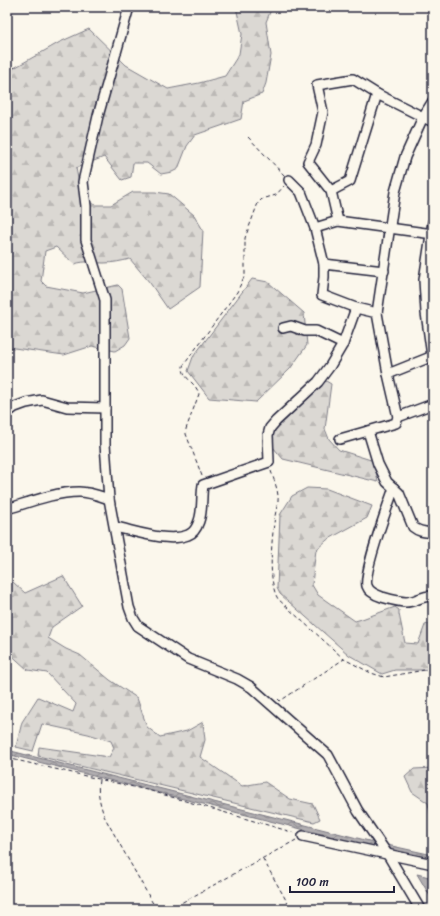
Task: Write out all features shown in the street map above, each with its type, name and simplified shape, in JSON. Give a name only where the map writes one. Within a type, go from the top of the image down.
[{"type":"street","points":[[129,7],[98,116],[83,182],[86,206],[86,240],[105,300],[105,444],[109,499],[129,606],[133,618],[138,626],[188,659],[237,679],[250,687],[328,755],[358,811],[386,852],[420,909]]},
{"type":"street","points":[[338,221],[331,191],[308,162],[316,145],[323,112],[317,85],[353,79],[377,94],[433,122]]},
{"type":"street","points":[[331,191],[350,181],[377,94]]},
{"type":"street","points":[[340,440],[396,423],[398,417],[388,374],[377,313],[395,192],[405,157],[423,117],[433,101]]},
{"type":"street","points":[[289,180],[301,192],[315,228],[324,264],[322,295],[356,308],[377,313]]},
{"type":"street","points":[[315,228],[338,221],[432,234]]},
{"type":"street","points":[[388,374],[433,356],[426,313],[424,280],[433,222]]},
{"type":"street","points":[[324,264],[384,270]]},
{"type":"street","points":[[115,527],[166,537],[188,535],[195,530],[199,522],[201,512],[201,493],[203,485],[269,462],[268,435],[270,428],[318,382],[330,366],[343,344],[356,308]]},
{"type":"street","points":[[283,328],[291,326],[305,331],[316,331],[343,344]]},
{"type":"street","points":[[7,413],[15,407],[42,400],[67,407],[105,408]]},
{"type":"street","points":[[398,417],[433,404]]},
{"type":"street","points":[[368,431],[378,464],[387,482],[399,493],[413,527],[422,532],[433,533]]},
{"type":"street","points":[[394,488],[372,556],[367,586],[370,592],[381,597],[406,602],[433,596]]},
{"type":"street","points":[[7,509],[62,494],[80,492],[95,494],[109,499]]},
{"type":"street","points":[[303,836],[386,852],[433,864]]},
{"type":"street","points":[[386,852],[433,870]]},
{"type":"path","points":[[7,80],[15,67]]},
{"type":"path","points":[[205,484],[186,434],[186,429],[199,394],[198,389],[184,375],[183,366],[237,292],[245,276],[245,238],[258,203],[262,199],[276,195],[289,180],[248,137]]},
{"type":"path","points":[[269,462],[278,499],[272,546],[273,585],[278,599],[344,659],[371,673],[384,677],[425,670],[433,672]]},
{"type":"path","points":[[275,697],[280,701],[344,659]]},
{"type":"path","points":[[7,758],[151,791],[303,836]]},
{"type":"path","points":[[99,780],[99,802],[104,816],[156,909]]},
{"type":"path","points":[[170,909],[303,836]]},
{"type":"path","points":[[263,858],[291,909]]},
{"type":"green space","points":[[236,7],[272,7],[266,22],[271,55],[266,83],[262,94],[244,101],[241,119],[195,135],[187,146],[178,169],[172,172],[161,174],[147,163],[133,163],[131,177],[122,180],[104,157],[76,168],[82,199],[96,205],[111,205],[133,192],[155,192],[169,194],[194,215],[203,230],[200,287],[168,309],[150,283],[130,259],[111,263],[86,262],[74,264],[56,247],[45,251],[41,281],[46,286],[83,293],[118,285],[122,289],[130,338],[125,345],[115,351],[92,346],[64,355],[7,347],[7,72],[60,42],[89,29],[126,65],[168,89],[225,76],[239,54],[242,34]]},
{"type":"green space","points":[[252,279],[268,282],[304,313],[307,345],[290,369],[256,402],[209,398],[188,371],[193,357]]},
{"type":"green space","points":[[326,381],[331,384],[325,429],[329,439],[339,450],[374,461],[378,482],[283,459],[273,447],[272,433]]},
{"type":"green space","points":[[307,488],[327,489],[372,506],[367,518],[327,540],[316,550],[312,585],[318,595],[355,621],[395,607],[399,610],[405,643],[418,644],[425,625],[431,623],[433,625],[433,670],[395,670],[382,674],[349,655],[280,594],[277,588],[280,515],[292,496]]},
{"type":"green space","points":[[63,576],[82,606],[52,627],[48,638],[66,649],[80,655],[110,680],[137,698],[147,727],[160,737],[187,731],[203,722],[205,740],[200,757],[242,786],[265,782],[290,799],[313,804],[320,819],[314,822],[38,756],[39,747],[109,757],[114,748],[111,741],[88,734],[42,724],[33,751],[16,747],[22,722],[38,697],[73,712],[76,704],[47,673],[28,670],[7,651],[7,585],[13,582],[25,593]]},
{"type":"green space","points":[[433,768],[433,840],[430,837],[431,817],[428,803],[412,792],[405,777],[414,769]]},
{"type":"water","points":[[7,750],[369,841],[433,855],[433,860],[368,846],[7,754]]},
{"type":"water","points":[[417,874],[433,878],[433,901]]}]
